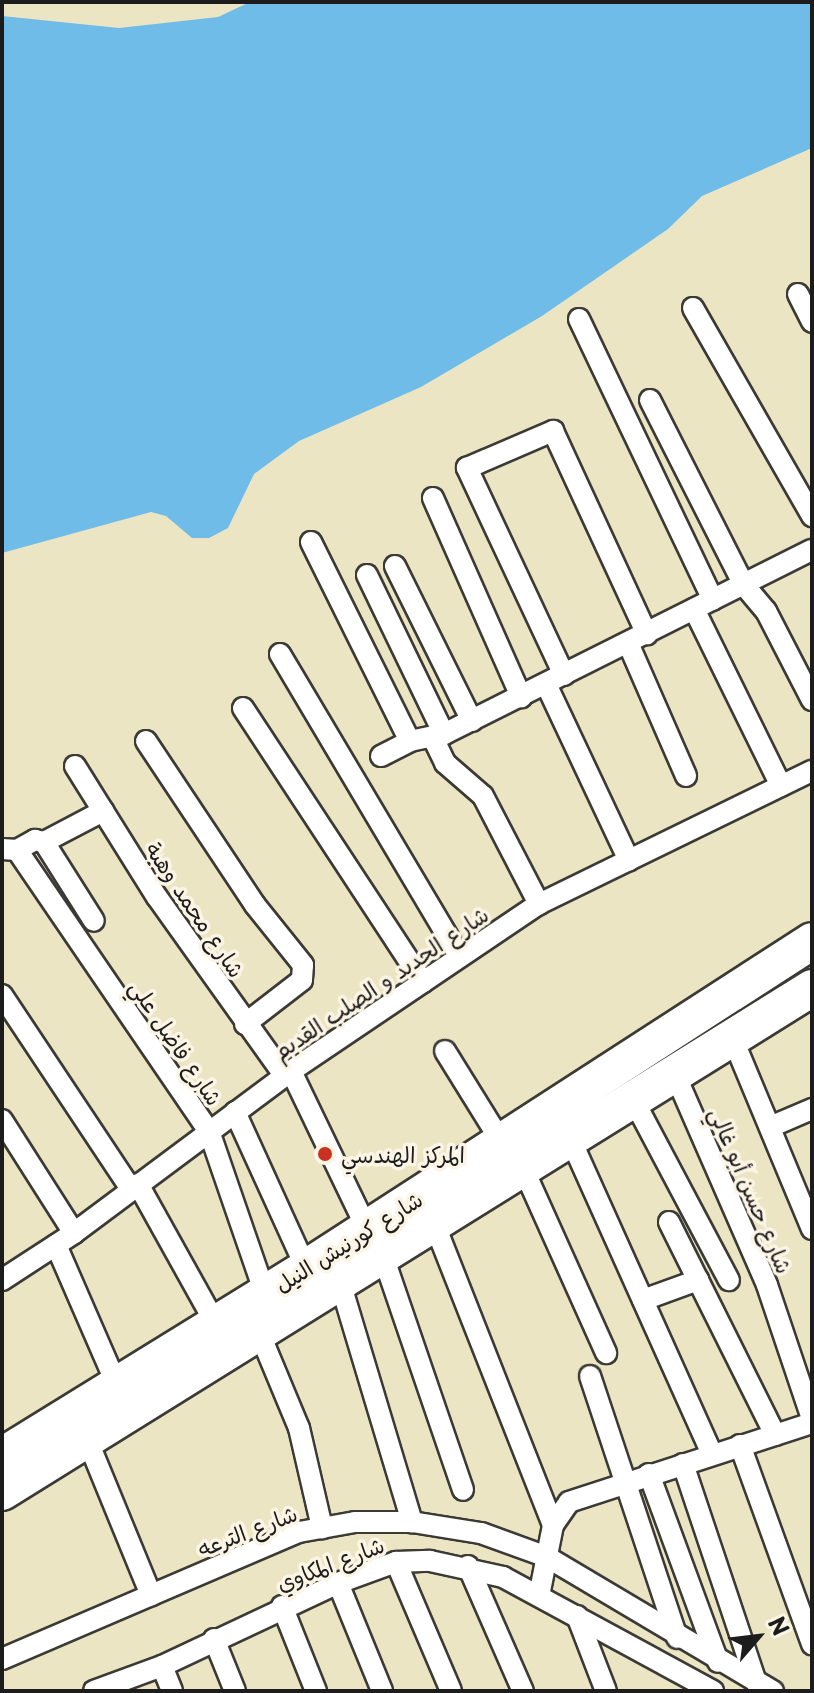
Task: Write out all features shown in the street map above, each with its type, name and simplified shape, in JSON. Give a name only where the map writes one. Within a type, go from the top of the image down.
[{"type":"highway","name":"شارع كورنيش النيل","points":[[2,1492],[340,1282],[375,1242],[501,1163],[812,941]]},
{"type":"highway","name":"شارع كورنيش النيل","points":[[2,1456],[306,1268],[434,1223],[501,1163],[570,1138],[812,988]]},
{"type":"street","points":[[798,294],[812,322]]},
{"type":"street","points":[[693,308],[812,516]]},
{"type":"street","points":[[579,319],[781,786]]},
{"type":"street","points":[[650,400],[744,585],[766,611],[812,700]]},
{"type":"street","points":[[629,860],[467,468],[553,431],[638,638],[686,776]]},
{"type":"street","points":[[433,498],[521,697]]},
{"type":"street","points":[[311,542],[410,741]]},
{"type":"street","points":[[381,756],[410,741],[439,736],[472,721],[812,550]]},
{"type":"street","points":[[395,566],[472,721]]},
{"type":"street","points":[[367,575],[439,736],[445,763],[483,796],[539,904]]},
{"type":"street","points":[[280,654],[460,957]]},
{"type":"street","points":[[243,708],[423,982]]},
{"type":"street","points":[[146,741],[255,905],[303,965],[302,980],[245,1024]]},
{"type":"street","name":"شارع محمد وهبة","points":[[75,766],[245,1024],[287,1073],[375,1242],[463,1490]]},
{"type":"street","name":"شارع الحديد و الصلب القديم","points":[[5,1271],[74,1233],[287,1073],[539,904],[812,771]]},
{"type":"street","points":[[9,849],[35,840],[44,842],[103,811]]},
{"type":"street","points":[[44,842],[94,921]]},
{"type":"street","name":"شارع فاضل علي","points":[[9,849],[209,1131],[265,1294]]},
{"type":"street","points":[[2,995],[135,1187],[216,1324]]},
{"type":"street","points":[[732,1037],[812,1229]]},
{"type":"street","points":[[445,1051],[501,1163],[606,1353]]},
{"type":"street","name":"شارع حسن أبو غالي","points":[[674,1072],[767,1285],[811,1426]]},
{"type":"street","points":[[633,1099],[729,1280]]},
{"type":"street","points":[[770,1127],[812,1109]]},
{"type":"street","points":[[235,1112],[306,1268]]},
{"type":"street","points":[[2,1120],[74,1233]]},
{"type":"street","points":[[570,1138],[712,1454]]},
{"type":"street","points":[[669,1222],[775,1435]]},
{"type":"street","points":[[434,1223],[553,1525]]},
{"type":"street","points":[[56,1245],[117,1385]]},
{"type":"street","points":[[643,1300],[698,1280]]},
{"type":"street","points":[[340,1282],[412,1522]]},
{"type":"street","points":[[259,1332],[299,1428],[322,1528]]},
{"type":"street","points":[[590,1376],[628,1481],[677,1638]]},
{"type":"street","points":[[539,1596],[553,1525],[569,1502],[740,1445],[811,1426]]},
{"type":"street","points":[[87,1439],[151,1595]]},
{"type":"street","points":[[740,1445],[812,1644]]},
{"type":"street","points":[[683,1464],[764,1687]]},
{"type":"street","points":[[649,1474],[726,1666],[720,1691]]},
{"type":"street","name":"شارع الترعه","points":[[2,1659],[299,1532],[412,1522],[481,1533],[547,1557],[677,1638],[764,1687]]},
{"type":"street","points":[[396,1562],[451,1691]]},
{"type":"street","name":"شارع المكاوي","points":[[94,1691],[162,1666],[282,1606],[396,1562],[468,1566],[539,1596],[713,1691]]},
{"type":"street","points":[[468,1566],[523,1691]]},
{"type":"street","points":[[338,1583],[382,1691]]},
{"type":"street","points":[[282,1606],[316,1691]]},
{"type":"street","points":[[577,1616],[606,1691]]},
{"type":"street","points":[[214,1639],[235,1691]]},
{"type":"street","points":[[162,1666],[172,1691]]},
{"type":"water","points":[[250,2],[812,2],[812,148],[702,196],[668,229],[542,316],[421,387],[299,441],[254,474],[228,528],[209,538],[192,538],[166,516],[151,512],[2,553],[2,16],[119,28],[218,17]]},
{"type":"place","name":"المركز الهندسي","points":[[325,1154]]}]
